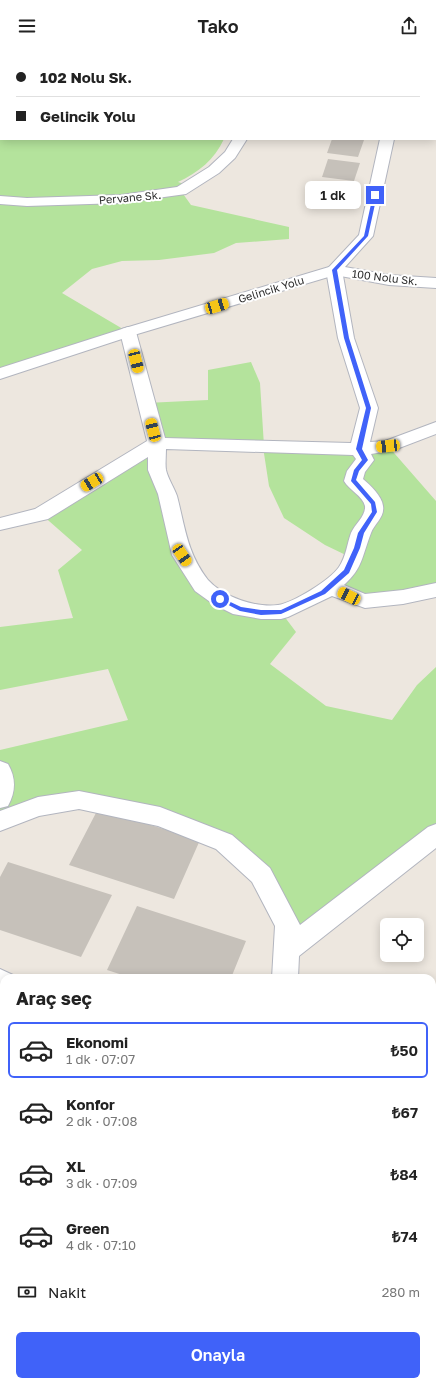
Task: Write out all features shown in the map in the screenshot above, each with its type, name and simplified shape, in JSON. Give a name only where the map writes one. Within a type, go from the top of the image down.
[{"type":"street","name":"Pervane Sk.","points":[[0,200],[27,202],[121,200],[181,191],[214,170],[230,154],[239,140]]},
{"type":"street","name":"Gelincik Yolu","points":[[0,374],[128,332],[334,270],[366,236],[386,140]]},
{"type":"street","name":"100 Nolu Sk.","points":[[334,270],[390,280],[436,283]]},
{"type":"street","points":[[128,332],[157,443],[157,470],[167,494],[182,555],[202,586],[220,599],[240,609],[261,612],[281,612],[323,593],[346,571],[357,548],[361,533],[374,512],[374,504],[354,481],[356,470],[365,460],[359,449],[369,408],[346,338],[334,270]]},
{"type":"street","points":[[0,524],[41,514],[157,443],[359,449],[388,446],[436,428]]},
{"type":"street","points":[[330,586],[349,596],[365,601],[403,597],[436,590]]},
{"type":"street","points":[[0,770],[3,792],[0,799]]},
{"type":"street","points":[[0,821],[38,806],[80,800],[160,817],[224,842],[261,875],[288,925],[285,974]]},
{"type":"street","points":[[286,951],[436,834]]},
{"type":"green space","points":[[0,140],[223,140],[216,153],[205,165],[193,174],[178,182],[190,186],[181,191],[191,205],[289,227],[289,239],[236,243],[214,253],[159,260],[122,261],[92,269],[62,293],[128,332],[0,374]]},
{"type":"green space","points":[[251,362],[260,383],[264,446],[388,446],[436,501],[436,590],[365,601],[330,587],[352,558],[325,545],[284,518],[269,486],[263,447],[157,443],[182,555],[220,599],[281,612],[296,632],[270,664],[326,706],[392,720],[417,685],[436,667],[436,834],[286,951],[288,925],[224,842],[79,800],[0,821],[0,750],[128,720],[108,669],[0,690],[0,627],[73,618],[58,570],[82,550],[41,514],[156,443],[146,403],[208,400],[208,370]]},
{"type":"building","points":[[332,140],[364,140],[358,157],[327,153]]},
{"type":"building","points":[[328,159],[360,163],[354,181],[322,177]]},
{"type":"building","points":[[321,185],[354,189],[348,207],[314,203]]},
{"type":"building","points":[[98,809],[200,840],[174,899],[69,865]]},
{"type":"building","points":[[8,862],[112,895],[81,957],[0,930],[0,877]]},
{"type":"building","points":[[137,906],[246,941],[233,974],[120,974],[107,970]]},
{"type":"route","points":[[220,599],[240,609],[261,612],[281,612],[323,593],[346,571],[357,548],[361,533],[374,512],[374,504],[364,490],[354,481],[356,470],[365,460],[359,449],[369,408],[346,338],[334,270],[366,236],[375,195]]}]
